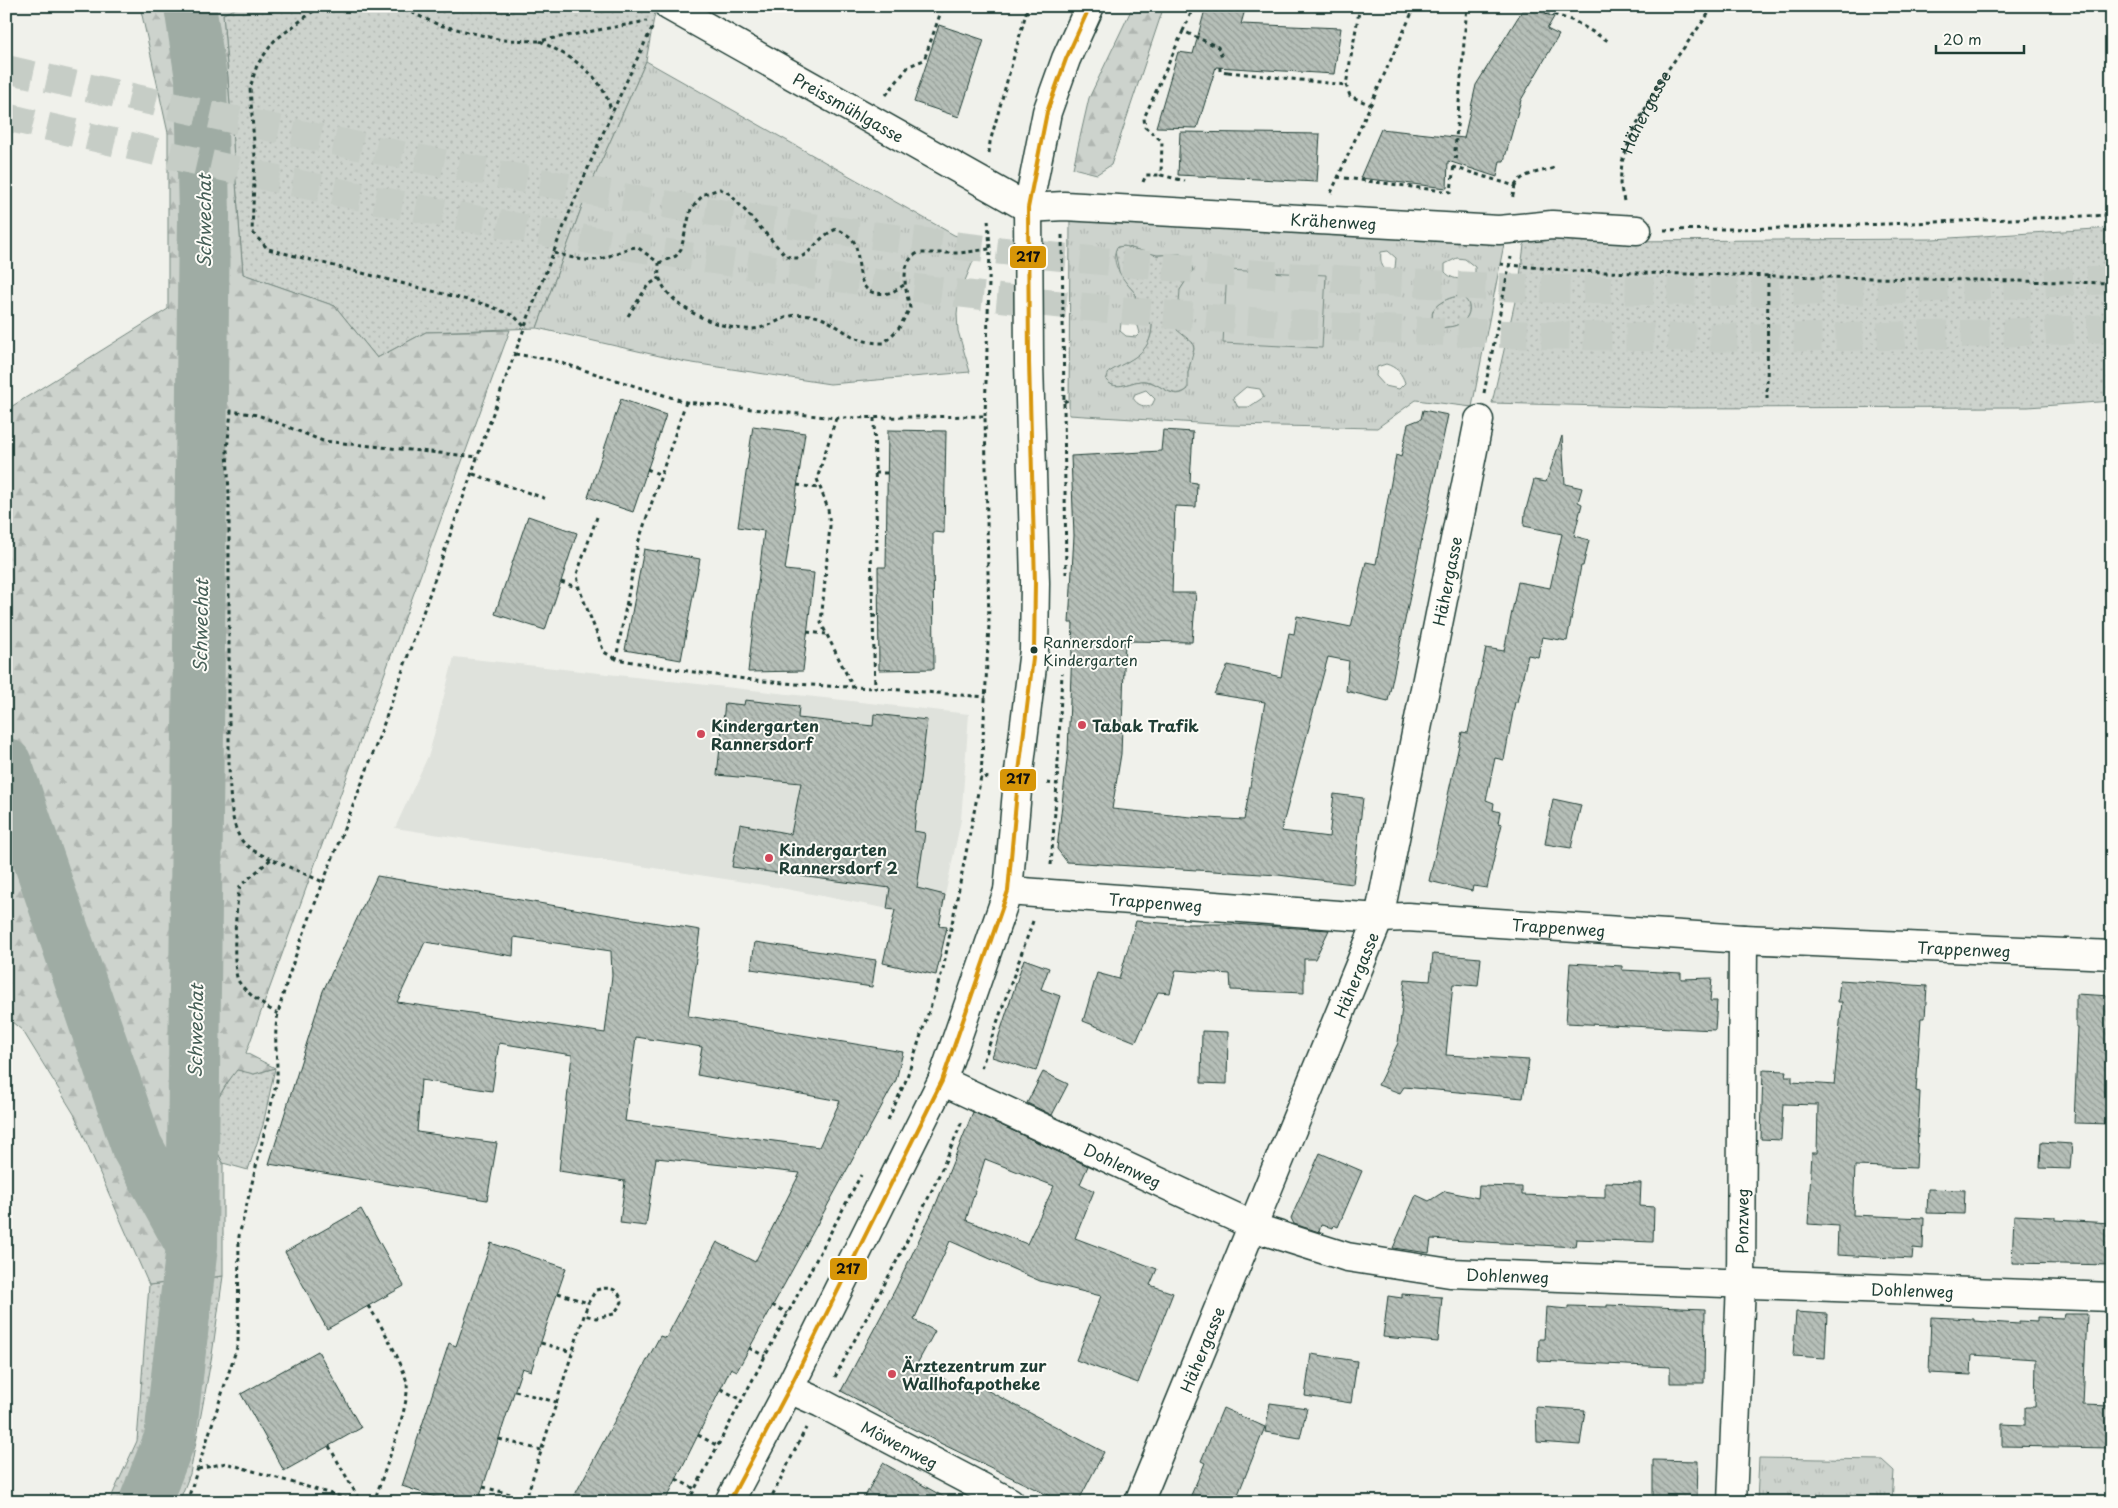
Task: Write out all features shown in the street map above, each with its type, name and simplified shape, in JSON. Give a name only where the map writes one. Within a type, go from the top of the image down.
[{"type":"street","points":[[730,1502],[789,1389],[942,1081],[1008,891],[1018,780],[1034,650],[1035,583],[1029,362],[1028,208],[1046,112],[1066,59],[1090,6]]},
{"type":"street","name":"Preissmühlgasse","points":[[663,12],[868,117],[1028,208]]},
{"type":"street","name":"Krähenweg","points":[[1028,208],[1064,206],[1511,228],[1577,225],[1637,230]]},
{"type":"street","name":"Hähergasse","points":[[1138,1502],[1379,918],[1479,420]]},
{"type":"street","name":"Trappenweg","points":[[1008,891],[1042,895],[1379,918],[1407,917],[1743,939],[2112,955]]},
{"type":"street","name":"Ponzweg","points":[[1732,1502],[1741,1284],[1743,939]]},
{"type":"street","name":"Dohlenweg","points":[[942,1081],[1265,1231],[1347,1256],[1450,1273],[2112,1297]]},
{"type":"street","name":"Möwenweg","points":[[789,1389],[821,1403],[1010,1502]]},
{"type":"path","points":[[320,6],[274,41],[257,65],[250,88],[255,157],[252,232],[268,249],[487,305],[514,316],[525,327]]},
{"type":"path","points":[[397,6],[439,25],[502,40],[539,41],[663,12]]},
{"type":"path","points":[[868,117],[909,66],[924,60],[943,6]]},
{"type":"path","points":[[886,1125],[906,1080],[943,969],[981,777],[989,625],[985,416],[990,249],[986,184],[990,142],[1028,6]]},
{"type":"path","points":[[1185,181],[1161,175],[1162,141],[1145,127],[1144,118],[1194,6]]},
{"type":"path","points":[[1360,6],[1346,85],[1350,96],[1371,105]]},
{"type":"path","points":[[1321,219],[1337,177],[1415,6]]},
{"type":"path","points":[[1454,151],[1467,6]]},
{"type":"path","name":"Hähergasse","points":[[1637,230],[1626,208],[1620,184],[1622,162],[1631,136],[1659,82],[1714,6]]},
{"type":"path","points":[[187,1502],[238,1344],[239,1236],[277,1081],[278,1059],[275,1038],[278,1014],[299,947],[383,728],[525,327],[611,111],[663,12]]},
{"type":"path","points":[[1546,12],[1574,21],[1610,42]]},
{"type":"path","points":[[1183,31],[1218,47],[1222,57]]},
{"type":"path","points":[[539,41],[579,62],[606,93],[611,111]]},
{"type":"path","points":[[1220,67],[1220,71],[1228,70],[1346,85]]},
{"type":"path","points":[[1454,157],[1460,158]]},
{"type":"path","points":[[1337,177],[1451,192],[1453,165],[1515,186]]},
{"type":"path","points":[[1479,420],[1510,265],[1515,186],[1517,182],[1527,176],[1554,168]]},
{"type":"path","points":[[659,263],[676,256],[681,248],[691,209],[704,194],[720,190],[730,194],[785,255],[794,260],[802,259],[822,237],[837,229],[850,236],[855,244],[863,285],[872,293],[889,295],[904,285]]},
{"type":"path","points":[[1637,230],[1785,228],[2112,215]]},
{"type":"path","points":[[554,253],[589,261],[600,259],[625,248],[637,247],[659,263]]},
{"type":"path","points":[[659,263],[660,278],[672,296],[706,321],[733,329],[754,329],[792,314],[812,315],[838,328],[856,340],[873,344],[884,343],[899,328],[910,308],[904,285],[908,261],[918,253],[959,253],[990,249]]},
{"type":"path","points":[[1500,264],[1639,273],[2112,283]]},
{"type":"path","points":[[1767,399],[1768,275]]},
{"type":"path","points":[[628,316],[648,285],[660,278]]},
{"type":"path","points":[[515,354],[552,360],[686,402],[836,418],[985,416]]},
{"type":"path","points":[[1064,402],[1070,399]]},
{"type":"path","points":[[616,659],[638,544],[686,402]]},
{"type":"path","points":[[323,882],[253,850],[243,842],[236,829],[229,764],[229,494],[227,450],[231,411],[258,415],[323,442],[478,457]]},
{"type":"path","points":[[836,418],[817,480],[818,488],[828,509],[830,526],[820,623],[853,687]]},
{"type":"path","points":[[874,418],[877,550]]},
{"type":"path","points":[[647,470],[661,475]]},
{"type":"path","points":[[875,473],[888,473]]},
{"type":"path","points":[[473,474],[547,499]]},
{"type":"path","points":[[797,485],[818,488]]},
{"type":"path","points":[[597,517],[577,574],[579,588],[604,652],[616,659],[690,672],[806,686],[875,688],[986,697]]},
{"type":"path","points":[[871,550],[875,688]]},
{"type":"path","points":[[561,582],[579,588]]},
{"type":"path","points":[[626,604],[634,606]]},
{"type":"path","points":[[872,616],[878,616]]},
{"type":"path","points":[[807,632],[826,634]]},
{"type":"path","points":[[981,777],[1018,780]]},
{"type":"path","points":[[1042,895],[1051,865],[1057,784]]},
{"type":"path","points":[[271,859],[240,886],[235,929],[236,975],[243,986],[278,1014]]},
{"type":"path","points":[[688,1502],[864,1169]]},
{"type":"path","points":[[483,1487],[526,1500],[556,1402],[572,1352],[584,1315],[588,1303],[596,1290],[604,1287],[613,1289],[620,1294],[622,1302],[614,1314],[596,1318],[584,1315]]},
{"type":"path","points":[[558,1293],[588,1303]]},
{"type":"path","points":[[772,1305],[788,1313]]},
{"type":"path","points":[[368,1306],[382,1325],[407,1384],[406,1402],[374,1502]]},
{"type":"path","points":[[541,1343],[572,1352]]},
{"type":"path","points":[[749,1348],[765,1356]]},
{"type":"path","points":[[720,1389],[742,1400]]},
{"type":"path","points":[[515,1391],[556,1402]]},
{"type":"path","points":[[698,1435],[718,1446]]},
{"type":"path","points":[[499,1439],[541,1450]]},
{"type":"path","points":[[329,1446],[360,1502]]},
{"type":"path","points":[[198,1469],[226,1463],[360,1502]]},
{"type":"path","points":[[676,1479],[695,1489]]},
{"type":"shaded area","points":[[454,657],[969,714],[961,820],[940,919],[776,887],[395,828],[429,754]]},
{"type":"green space","points":[[140,6],[241,6],[223,14],[243,274],[335,306],[377,358],[426,332],[510,330],[246,1053],[275,1068],[254,1074],[237,1070],[221,1092],[216,1103],[212,1125],[213,1137],[223,1163],[223,1276],[149,1285],[74,1114],[23,1031],[6,1017],[6,410],[168,309],[168,133]]},
{"type":"green space","points":[[241,6],[656,7],[646,61],[585,198],[537,328],[426,332],[377,358],[335,306],[243,274],[223,14]]},
{"type":"green space","points":[[1133,6],[1164,6],[1111,165],[1097,174],[1073,168],[1089,98]]},
{"type":"green space","points":[[646,61],[954,235],[971,241],[974,259],[959,295],[957,314],[958,331],[970,372],[830,384],[686,362],[537,328],[585,198]]},
{"type":"green space","points":[[1070,219],[1504,244],[1472,407],[1416,400],[1377,428],[1230,425],[1069,415]],"holes":[[[1124,246],[1157,255],[1180,254],[1189,258],[1193,270],[1180,290],[1177,330],[1193,343],[1194,349],[1188,373],[1188,389],[1182,393],[1172,393],[1150,382],[1139,381],[1114,386],[1106,380],[1109,372],[1132,359],[1143,350],[1151,335],[1152,325],[1139,310],[1135,293],[1119,272],[1115,253],[1117,247]],[[1388,251],[1396,258],[1395,268],[1389,271],[1386,270],[1382,264],[1381,252]],[[1457,258],[1465,259],[1475,267],[1475,272],[1459,279],[1445,272],[1445,264]],[[1459,296],[1464,298],[1469,306],[1469,310],[1462,323],[1441,328],[1432,317],[1433,311],[1440,303]],[[1127,321],[1138,326],[1140,333],[1136,337],[1126,336],[1120,331],[1121,323]],[[1386,364],[1398,371],[1405,383],[1399,389],[1385,386],[1376,376],[1377,367]],[[1246,387],[1260,389],[1264,397],[1249,407],[1238,407],[1233,398]],[[1146,390],[1155,399],[1152,405],[1144,406],[1137,403],[1133,398],[1135,394]]]},
{"type":"green space","points":[[2112,228],[2112,401],[2028,407],[1677,408],[1492,403],[1519,284],[1524,245],[1530,237],[1622,241],[1933,239]]},
{"type":"green space","points":[[1124,246],[1157,255],[1180,254],[1189,258],[1193,270],[1180,290],[1194,349],[1188,373],[1189,388],[1183,392],[1172,393],[1144,381],[1114,386],[1106,380],[1108,372],[1138,355],[1143,350],[1151,335],[1152,325],[1139,310],[1135,293],[1120,276],[1115,252],[1117,247]]},
{"type":"green space","points":[[1227,270],[1326,275],[1322,348],[1223,343]]},
{"type":"green space","points":[[1459,296],[1464,298],[1469,306],[1468,315],[1457,325],[1441,328],[1432,317],[1433,311],[1440,303]]},
{"type":"green space","points":[[275,1068],[263,1125],[248,1170],[223,1163],[216,1150],[211,1126],[216,1103],[222,1092],[237,1069],[254,1074]]},
{"type":"green space","points":[[223,1276],[212,1355],[190,1474],[179,1502],[109,1502],[137,1441],[149,1285]]},
{"type":"green space","points":[[1759,1458],[1882,1460],[1894,1471],[1892,1502],[1757,1502]]},
{"type":"building","points":[[1206,6],[1246,6],[1241,24],[1341,28],[1334,74],[1216,67],[1197,128],[1156,127],[1178,52],[1193,54]]},
{"type":"building","points":[[1525,6],[1548,6],[1545,14],[1554,17],[1547,29],[1559,35],[1521,100],[1504,161],[1500,161],[1497,177],[1448,161],[1447,188],[1360,178],[1381,129],[1464,138],[1476,85]]},
{"type":"building","points":[[939,25],[984,40],[959,117],[914,102]]},
{"type":"building","points":[[1180,132],[1320,134],[1317,182],[1178,175]]},
{"type":"building","points":[[621,399],[666,415],[633,512],[588,497]]},
{"type":"building","points":[[1423,410],[1448,415],[1388,701],[1346,691],[1349,661],[1328,657],[1281,831],[1329,837],[1334,794],[1363,798],[1353,884],[1278,875],[1067,862],[1057,849],[1068,751],[1073,623],[1069,623],[1074,536],[1071,456],[1161,451],[1163,430],[1193,432],[1190,482],[1197,483],[1196,507],[1175,506],[1172,593],[1196,593],[1192,642],[1125,641],[1121,754],[1112,809],[1244,820],[1265,702],[1214,694],[1228,665],[1281,677],[1289,633],[1294,634],[1297,616],[1351,627],[1366,562],[1376,564],[1396,455],[1401,457],[1408,424],[1421,419]]},
{"type":"building","points":[[753,426],[805,433],[785,570],[814,573],[803,671],[748,672],[764,531],[738,527]]},
{"type":"building","points":[[888,430],[946,431],[944,533],[933,532],[934,669],[879,670],[878,567],[886,567]]},
{"type":"building","points":[[1562,436],[1565,484],[1582,488],[1578,502],[1582,504],[1574,536],[1589,540],[1583,566],[1581,566],[1567,641],[1542,637],[1538,657],[1528,655],[1517,702],[1515,702],[1504,760],[1495,758],[1486,800],[1494,803],[1493,810],[1500,812],[1498,823],[1502,824],[1487,888],[1473,886],[1472,891],[1429,881],[1462,732],[1468,733],[1486,648],[1504,651],[1518,582],[1550,588],[1562,534],[1524,526],[1525,513],[1534,480],[1546,482]]},
{"type":"building","points":[[528,516],[577,533],[545,630],[495,614]]},
{"type":"building","points":[[644,549],[700,559],[681,660],[625,650]]},
{"type":"building","points":[[745,700],[799,706],[798,718],[873,726],[874,714],[927,720],[914,831],[925,833],[917,888],[945,895],[939,926],[947,927],[936,975],[883,963],[895,910],[887,909],[890,888],[732,867],[740,824],[791,834],[801,783],[717,775],[725,703],[744,705]]},
{"type":"building","points":[[1553,799],[1581,805],[1571,848],[1545,844]]},
{"type":"building","points":[[377,876],[700,930],[688,1016],[903,1052],[896,1080],[737,1371],[731,1368],[665,1502],[571,1502],[660,1336],[666,1338],[717,1242],[755,1262],[800,1173],[656,1158],[646,1226],[620,1223],[625,1181],[559,1171],[572,1055],[499,1043],[492,1091],[421,1080],[417,1132],[497,1143],[487,1200],[269,1164],[323,991]],"holes":[[[514,937],[611,951],[612,976],[605,1033],[397,1002],[425,942],[513,956]],[[636,1037],[702,1047],[697,1075],[840,1101],[819,1147],[625,1121]]]},
{"type":"building","points":[[1136,921],[1174,924],[1233,924],[1329,930],[1315,959],[1304,959],[1304,993],[1231,990],[1230,974],[1176,970],[1170,993],[1158,992],[1136,1042],[1083,1021],[1097,973],[1119,979]]},
{"type":"building","points":[[755,942],[876,960],[872,987],[751,969]]},
{"type":"building","points":[[1433,954],[1481,958],[1478,986],[1453,984],[1446,1055],[1529,1060],[1523,1098],[1404,1087],[1400,1093],[1378,1085],[1398,1043],[1405,979],[1430,981]]},
{"type":"building","points":[[1024,959],[1049,968],[1041,989],[1060,996],[1036,1071],[992,1057]]},
{"type":"building","points":[[1570,963],[1622,966],[1622,970],[1681,973],[1681,979],[1712,978],[1710,1001],[1717,1001],[1715,1030],[1566,1023]]},
{"type":"building","points":[[1840,980],[1927,986],[1925,1018],[1921,1018],[1916,1091],[1920,1092],[1916,1168],[1855,1166],[1853,1215],[1924,1218],[1923,1249],[1913,1248],[1912,1259],[1837,1255],[1838,1226],[1808,1224],[1812,1153],[1817,1153],[1818,1105],[1783,1104],[1781,1140],[1761,1139],[1763,1070],[1786,1071],[1785,1076],[1792,1076],[1792,1082],[1834,1085],[1842,1002],[1838,1002]]},
{"type":"building","points":[[2076,994],[2112,996],[2112,1124],[2074,1123],[2078,1028],[2076,1028]]},
{"type":"building","points":[[1202,1031],[1228,1032],[1227,1084],[1201,1083]]},
{"type":"building","points":[[1043,1072],[1068,1084],[1052,1115],[1027,1103]]},
{"type":"building","points":[[973,1112],[1088,1166],[1080,1184],[1094,1191],[1075,1238],[1157,1269],[1150,1285],[1173,1293],[1138,1383],[1076,1360],[1101,1296],[1040,1281],[950,1241],[914,1320],[935,1331],[917,1364],[971,1394],[977,1385],[1104,1452],[1078,1502],[1062,1502],[938,1442],[841,1391],[896,1288],[936,1204]],"holes":[[[985,1159],[1054,1186],[1027,1244],[966,1220]]]},
{"type":"building","points":[[2041,1142],[2072,1144],[2070,1169],[2040,1168]]},
{"type":"building","points":[[1320,1153],[1362,1171],[1338,1227],[1334,1225],[1333,1228],[1321,1225],[1319,1232],[1294,1224],[1291,1218]]},
{"type":"building","points":[[1605,1182],[1641,1183],[1640,1206],[1654,1207],[1653,1242],[1576,1239],[1575,1247],[1431,1239],[1429,1253],[1393,1248],[1416,1195],[1429,1201],[1445,1191],[1478,1198],[1479,1186],[1522,1187],[1522,1195],[1605,1198]]},
{"type":"building","points":[[1928,1189],[1965,1190],[1964,1214],[1927,1213]]},
{"type":"building","points":[[361,1209],[404,1286],[327,1329],[285,1252]]},
{"type":"building","points":[[2014,1215],[2055,1217],[2055,1220],[2112,1223],[2112,1265],[2012,1263]]},
{"type":"building","points":[[491,1243],[566,1268],[531,1371],[522,1368],[478,1502],[450,1502],[402,1486],[449,1343],[456,1346]]},
{"type":"building","points":[[1402,1294],[1442,1297],[1438,1342],[1383,1337],[1388,1296],[1402,1298]]},
{"type":"building","points":[[1607,1305],[1705,1309],[1704,1383],[1670,1383],[1670,1367],[1538,1361],[1539,1339],[1544,1339],[1546,1307],[1568,1309],[1568,1306],[1607,1307]]},
{"type":"building","points":[[1796,1312],[1827,1314],[1825,1358],[1793,1356]]},
{"type":"building","points":[[2065,1314],[2087,1314],[2083,1405],[2111,1406],[2112,1448],[2002,1446],[2002,1424],[2025,1425],[2025,1407],[2035,1407],[2036,1359],[1972,1355],[1971,1375],[1929,1373],[1931,1317],[2019,1324],[2019,1321],[2037,1322],[2037,1317],[2064,1318]]},
{"type":"building","points":[[318,1351],[361,1428],[284,1471],[241,1394]]},
{"type":"building","points":[[1311,1354],[1357,1361],[1351,1403],[1305,1396]]},
{"type":"building","points":[[1270,1403],[1307,1408],[1300,1438],[1265,1432]]},
{"type":"building","points":[[1536,1407],[1585,1410],[1580,1445],[1537,1442]]},
{"type":"building","points":[[1223,1408],[1265,1427],[1235,1502],[1188,1502],[1205,1463],[1201,1461]]},
{"type":"building","points":[[1653,1460],[1698,1461],[1697,1502],[1653,1502]]},
{"type":"building","points":[[883,1463],[953,1502],[862,1502]]},
{"type":"waterway","name":"Schwechat","points":[[145,1502],[170,1438],[192,1246],[204,217],[201,78],[190,6]]},
{"type":"waterway","name":"Schwechat","points":[[6,764],[137,1147],[192,1246]]},
{"type":"tunnel","points":[[6,69],[346,144],[574,188],[803,226],[1022,253],[1229,272],[1333,279],[1645,291],[1840,291],[2112,280]]},
{"type":"tunnel","points":[[6,117],[277,179],[512,226],[670,253],[829,277],[1058,304],[1208,318],[1358,328],[1509,334],[1810,337],[2112,328]]},
{"type":"transit line","name":"217","points":[[729,1502],[789,1389],[942,1081],[1008,891],[1018,780],[1034,650],[1035,583],[1029,362],[1028,208],[1047,112],[1066,59],[1090,6]]},
{"type":"place","name":"Rannersdorf Kindergarten","points":[[1034,650]]},
{"type":"place","name":"Tabak Trafik","points":[[1082,725]]},
{"type":"place","name":"Kindergarten Rannersdorf","points":[[701,734]]},
{"type":"place","name":"Kindergarten Rannersdorf 2","points":[[769,858]]},
{"type":"place","name":"Ärztezentrum zur Wallhofapotheke","points":[[892,1374]]}]
